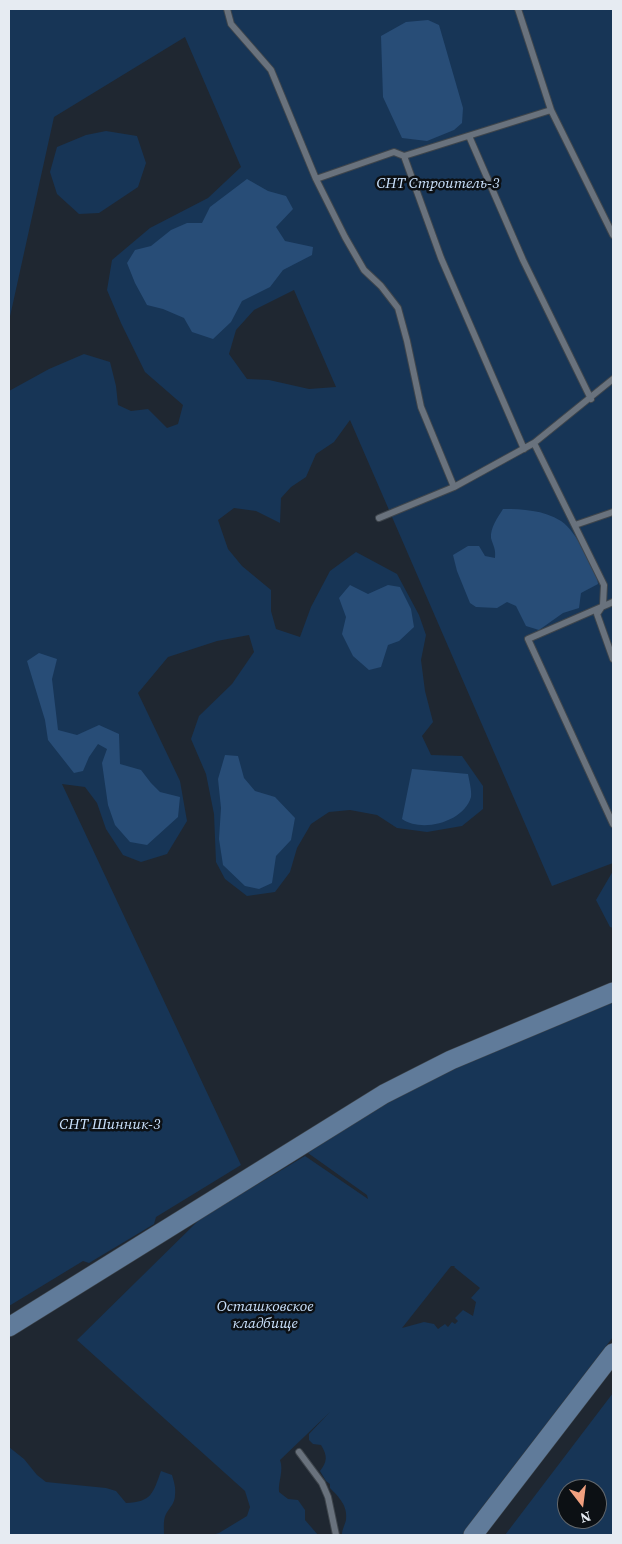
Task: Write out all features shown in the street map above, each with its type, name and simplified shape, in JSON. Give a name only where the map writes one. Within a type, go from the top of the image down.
[{"type":"street","points":[[9,1327],[391,1090],[451,1060],[613,992]]},
{"type":"street","points":[[472,1535],[613,1353]]},
{"type":"lane","points":[[227,9],[231,24],[271,70],[316,179],[344,237],[364,270],[381,286],[398,308],[407,340],[421,407],[454,487]]},
{"type":"lane","points":[[518,9],[551,110],[613,235]]},
{"type":"lane","points":[[316,179],[394,152],[404,156],[551,110]]},
{"type":"lane","points":[[469,136],[523,260],[591,399]]},
{"type":"lane","points":[[404,156],[441,258],[524,448]]},
{"type":"lane","points":[[379,518],[454,487],[534,443],[591,399],[613,379]]},
{"type":"lane","points":[[534,443],[604,585],[604,605],[597,614],[613,659]]},
{"type":"lane","points":[[575,525],[613,512]]},
{"type":"lane","points":[[613,602],[528,639],[613,824]]},
{"type":"lane","points":[[299,1452],[322,1483],[328,1497],[336,1535]]},
{"type":"green space","points":[[9,9],[613,9],[613,863],[552,886],[350,420],[334,442],[316,454],[306,477],[291,487],[281,498],[280,523],[256,511],[234,508],[218,520],[228,549],[242,566],[271,590],[271,611],[276,629],[300,637],[311,607],[330,571],[356,552],[397,574],[419,615],[426,635],[421,660],[425,691],[433,722],[422,736],[431,755],[462,756],[483,786],[483,809],[462,826],[427,832],[397,828],[377,815],[350,810],[329,812],[311,824],[297,848],[290,872],[275,892],[247,896],[225,879],[216,862],[214,814],[206,774],[191,739],[199,716],[232,684],[254,652],[249,635],[217,641],[168,657],[138,693],[180,781],[187,821],[167,854],[141,862],[123,855],[106,829],[97,803],[85,787],[62,784],[241,1165],[156,1217],[154,1224],[89,1263],[83,1261],[9,1306],[9,391],[49,369],[84,354],[110,362],[116,386],[118,405],[131,411],[148,409],[167,428],[178,424],[183,405],[145,372],[107,290],[112,260],[150,228],[208,198],[241,167],[185,37],[54,117],[9,321]],"holes":[[[294,290],[336,387],[309,389],[269,380],[247,379],[229,354],[236,330],[254,310]]]},
{"type":"green space","points":[[106,131],[137,136],[146,163],[138,187],[99,213],[79,214],[57,194],[50,172],[57,147],[86,135]]},
{"type":"green space","points":[[613,871],[613,928],[610,927],[596,900]]},
{"type":"green space","name":"Осташковское кладбище","points":[[613,1000],[613,1337],[462,1535],[342,1535],[346,1520],[346,1510],[340,1498],[330,1488],[330,1484],[320,1471],[326,1459],[321,1445],[313,1444],[309,1440],[309,1434],[330,1412],[280,1460],[279,1492],[288,1499],[298,1500],[305,1510],[305,1520],[318,1535],[212,1535],[219,1533],[247,1516],[250,1507],[245,1491],[77,1340],[201,1218],[305,1156],[368,1199],[367,1195],[308,1153],[366,1116],[411,1091],[472,1061]],"holes":[[[451,1266],[455,1266],[480,1288],[471,1298],[476,1302],[473,1316],[463,1310],[455,1318],[458,1321],[455,1324],[452,1322],[448,1327],[445,1324],[438,1329],[434,1324],[424,1322],[402,1328]]]},
{"type":"green space","points":[[613,1393],[613,1535],[505,1535]]},
{"type":"green space","points":[[9,1447],[24,1459],[37,1475],[46,1482],[106,1488],[116,1491],[126,1503],[141,1501],[150,1495],[161,1471],[172,1475],[175,1498],[164,1519],[164,1534],[168,1535],[9,1535]]},
{"type":"shaded area","points":[[428,20],[439,25],[463,108],[462,123],[454,130],[427,141],[402,138],[383,97],[381,36],[406,22]]},
{"type":"shaded area","points":[[247,179],[268,191],[286,196],[293,209],[276,227],[285,241],[313,247],[312,255],[283,270],[270,287],[242,301],[231,322],[213,339],[192,332],[184,318],[163,309],[147,305],[127,263],[135,250],[151,246],[171,230],[187,223],[202,223],[210,207]]},
{"type":"shaded area","points":[[503,509],[540,512],[561,521],[578,541],[591,561],[596,574],[598,584],[581,593],[579,608],[563,613],[539,630],[526,626],[516,606],[507,602],[497,608],[476,607],[470,603],[457,571],[453,555],[468,546],[479,546],[485,556],[495,558],[491,534]]},
{"type":"shaded area","points":[[350,585],[368,594],[388,585],[400,587],[411,609],[414,627],[399,641],[388,645],[381,667],[369,670],[353,656],[342,634],[346,617],[339,598]]},
{"type":"shaded area","points":[[39,653],[57,659],[52,679],[58,730],[77,735],[99,725],[119,734],[120,764],[141,770],[160,792],[180,797],[178,817],[147,845],[130,842],[115,825],[108,805],[102,763],[107,749],[98,744],[89,757],[83,771],[74,773],[48,740],[45,720],[27,661]]},
{"type":"shaded area","points":[[225,755],[238,756],[244,778],[255,791],[275,797],[295,818],[291,840],[276,856],[272,883],[259,889],[245,886],[223,865],[219,839],[221,808],[218,779]]},
{"type":"shaded area","points":[[412,769],[468,774],[471,797],[467,806],[451,819],[431,825],[410,823],[402,819]]},
{"type":"park label","name":"СНТ Строитель-3","points":[[438,184]]},
{"type":"park label","name":"СНТ Шинник-3","points":[[110,1125]]}]
